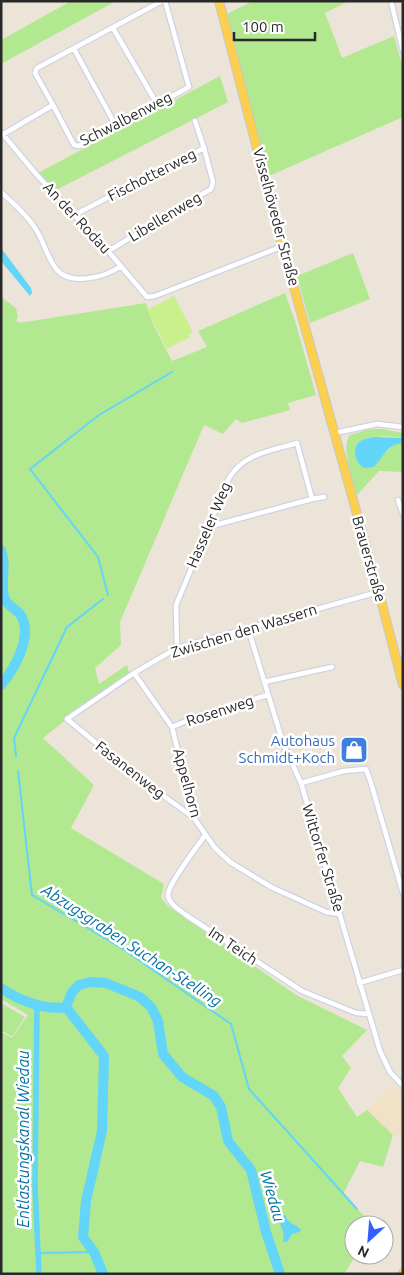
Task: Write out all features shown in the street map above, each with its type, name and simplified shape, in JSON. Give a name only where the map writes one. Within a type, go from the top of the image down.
[{"type":"main road","name":"Visselhöveder Straße","points":[[219,1],[283,246],[335,433]]},
{"type":"main road","name":"Brauerstraße","points":[[335,433],[403,685]]},
{"type":"street","points":[[2,134],[53,105],[35,73],[37,68],[164,1]]},
{"type":"street","name":"Schwalbenweg","points":[[53,105],[74,145],[79,146],[189,87],[164,1]]},
{"type":"street","points":[[391,1],[403,51]]},
{"type":"street","points":[[114,28],[157,104]]},
{"type":"street","points":[[74,49],[116,126]]},
{"type":"street","name":"Fischotterweg","points":[[74,215],[204,148],[195,121]]},
{"type":"street","name":"An der Rodau","points":[[2,134],[146,296],[150,298],[283,246]]},
{"type":"street","name":"Libellenweg","points":[[108,251],[161,220],[169,212],[211,189],[213,182],[204,148]]},
{"type":"street","points":[[1,192],[36,228],[56,269],[63,275],[93,278],[107,275],[121,266]]},
{"type":"street","points":[[335,433],[377,424],[403,428]]},
{"type":"street","name":"Hasseler Weg","points":[[177,648],[176,605],[234,469],[251,456],[297,443],[312,498]]},
{"type":"street","points":[[208,527],[312,498],[324,497]]},
{"type":"street","points":[[398,500],[403,514]]},
{"type":"street","name":"Zwischen den Wassern","points":[[67,719],[134,673],[177,648],[378,592]]},
{"type":"street","name":"Wittorfer Straße","points":[[248,628],[283,743],[301,783],[385,1062],[403,1086]]},
{"type":"street","points":[[264,682],[332,667]]},
{"type":"street","name":"Appelhorn","points":[[134,673],[172,727],[194,818],[205,835],[230,862],[271,887],[326,912],[340,914]]},
{"type":"street","name":"Rosenweg","points":[[172,727],[201,715],[268,695]]},
{"type":"street","name":"Fasanenweg","points":[[67,719],[131,772],[194,818]]},
{"type":"street","points":[[301,783],[344,771],[366,769],[403,893]]},
{"type":"street","name":"Im Teich","points":[[205,835],[170,886],[168,897],[171,903],[291,985],[356,1013],[369,1014]]},
{"type":"street","points":[[360,983],[403,970]]},
{"type":"shaded area","points":[[393,1085],[403,1094],[403,1138],[393,1135],[367,1110]]},
{"type":"green space","points":[[71,1],[116,1],[1,64],[1,40]]},
{"type":"green space","points":[[253,1],[349,1],[325,13],[342,58],[394,36],[403,68],[403,117],[269,176],[244,95],[223,16]]},
{"type":"green space","points":[[220,76],[228,102],[52,192],[36,174]]},
{"type":"green space","points":[[353,253],[370,299],[310,323],[297,276]]},
{"type":"green space","points":[[285,293],[316,395],[288,403],[290,410],[242,423],[236,419],[223,434],[204,425],[120,622],[121,645],[95,668],[99,684],[127,665],[129,673],[101,692],[43,738],[94,785],[71,828],[164,884],[161,898],[168,906],[296,995],[367,1030],[342,1056],[351,1068],[338,1088],[357,1117],[367,1110],[393,1135],[383,1167],[360,1161],[343,1194],[363,1215],[344,1215],[344,1265],[350,1265],[344,1274],[1,1274],[1,1032],[12,1038],[28,1015],[1,999],[1,297],[16,308],[18,318],[16,320],[19,323],[146,303],[153,324],[172,361],[207,347],[198,331]]},
{"type":"green space","points":[[174,296],[193,332],[189,334],[190,337],[167,349],[147,310]]},
{"type":"green space","points":[[370,429],[403,433],[403,438],[375,437],[359,442],[384,454],[395,443],[403,444],[403,472],[379,471],[357,495],[348,464],[347,440],[350,435]]},
{"type":"green space","points":[[1,1003],[25,1017],[12,1037],[1,1030]]},
{"type":"water","points":[[1,248],[31,288],[32,293],[30,296],[1,261]]},
{"type":"water","points":[[375,437],[403,438],[403,444],[393,445],[374,467],[364,468],[357,460],[355,449],[359,442]]},
{"type":"water","points":[[281,1214],[285,1215],[291,1223],[301,1230],[292,1234],[287,1242],[283,1242],[284,1234],[279,1220]]},
{"type":"waterway","name":"Abzugsgraben Suchan-Stelling","points":[[108,595],[98,557],[30,469],[99,415],[172,372]]},
{"type":"waterway","points":[[1,550],[3,556],[4,597],[20,614],[24,622],[25,632],[17,661],[1,685]]},
{"type":"waterway","name":"Abzugsgraben Suchan-Stelling","points":[[16,756],[14,738],[67,627],[103,599]]},
{"type":"waterway","name":"Abzugsgraben Suchan-Stelling","points":[[18,771],[32,895],[123,949],[231,1024],[249,1089],[357,1209]]},
{"type":"waterway","name":"Wiedau","points":[[1,988],[32,1004],[58,1008],[66,1007],[72,992],[79,985],[90,982],[106,983],[140,997],[151,1007],[158,1021],[163,1054],[182,1077],[214,1096],[221,1107],[228,1141],[251,1170],[266,1232],[280,1274]]},
{"type":"waterway","name":"Entlastungskanal Wiedau","points":[[37,1004],[35,1187],[39,1274]]},
{"type":"waterway","points":[[66,1007],[104,1056],[102,1131],[86,1201],[83,1237],[94,1252],[103,1274]]},
{"type":"waterway","points":[[38,1253],[94,1252]]},
{"type":"place","name":"Autohaus Schmidt+Koch","points":[[354,750]]}]
